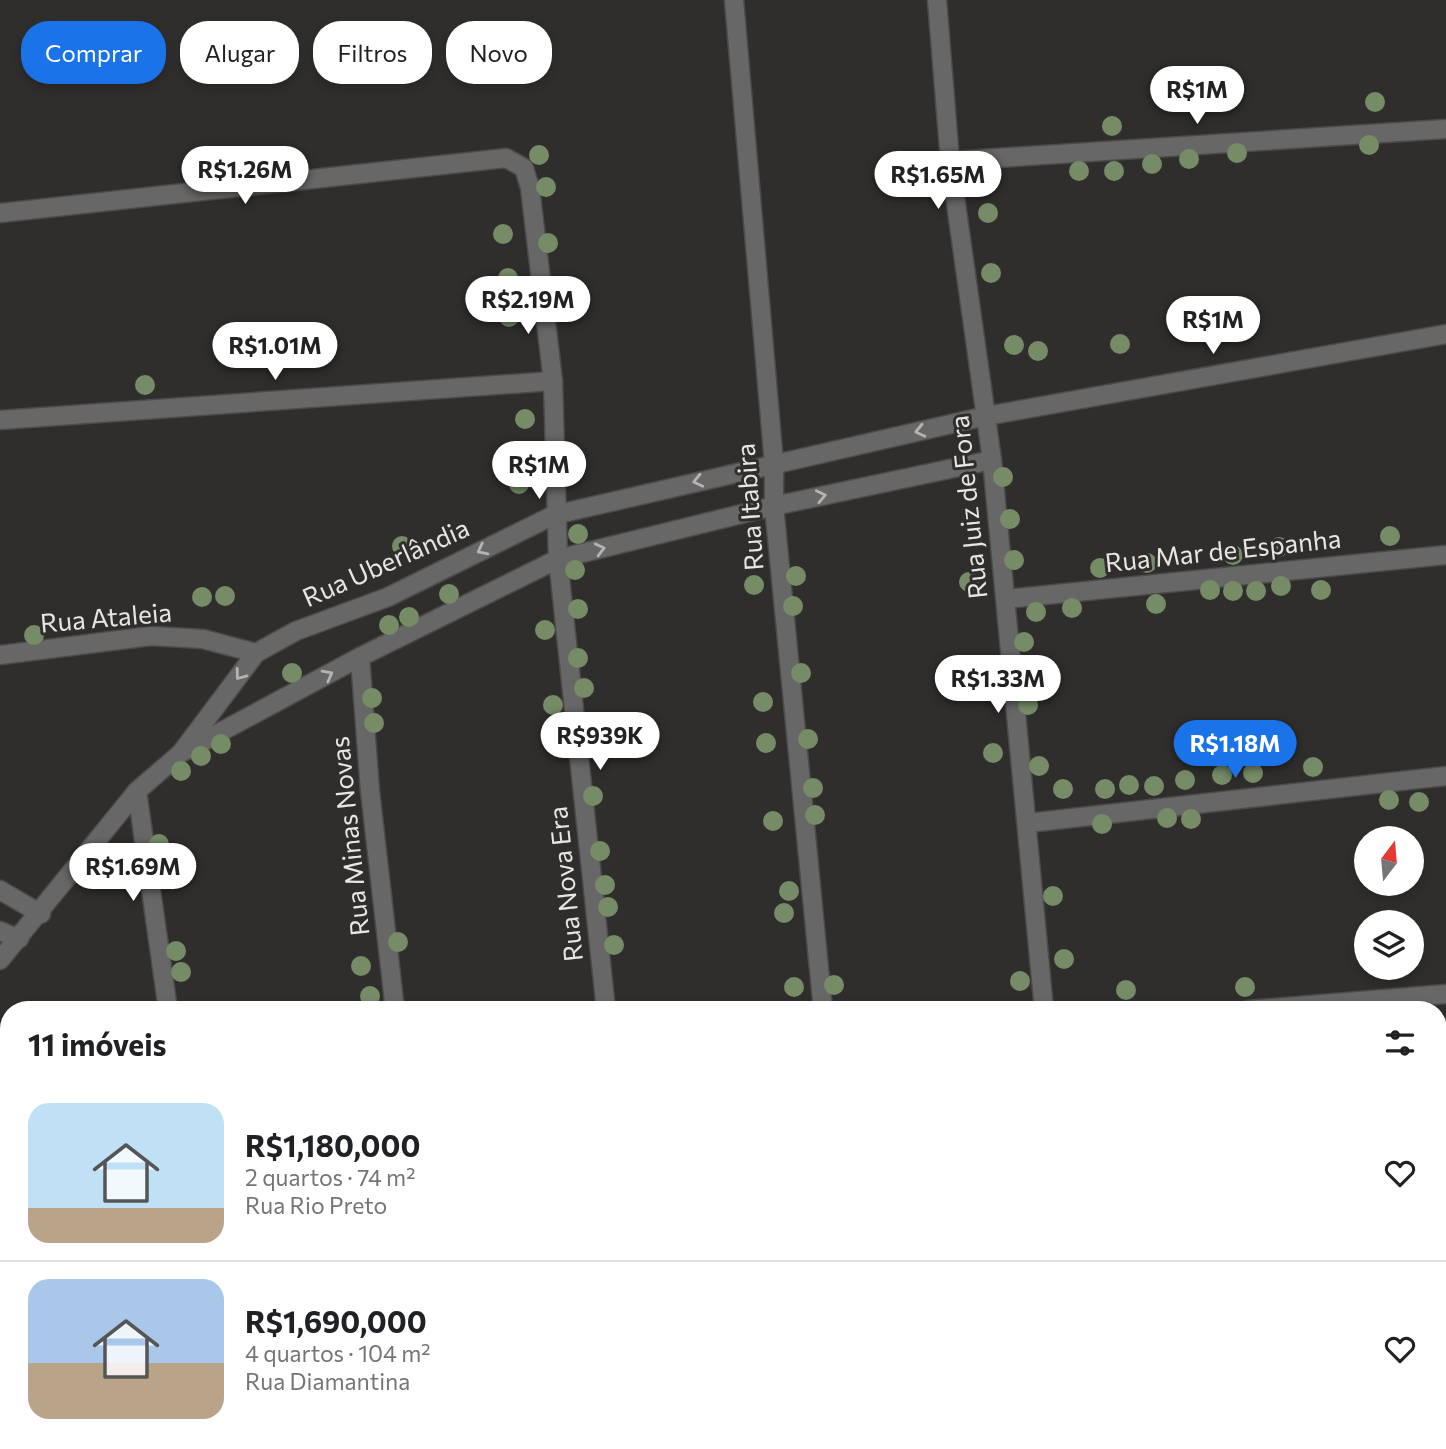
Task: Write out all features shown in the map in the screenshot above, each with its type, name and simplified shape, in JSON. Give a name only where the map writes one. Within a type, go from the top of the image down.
[{"type":"street","name":"Rua Itabira","points":[[734,0],[774,464],[774,506],[822,1001]]},
{"type":"street","name":"Rua Juiz de Fora","points":[[937,0],[950,161],[992,460],[1043,1001]]},
{"type":"street","points":[[950,161],[1446,129]]},
{"type":"street","name":"Rua Nova Era","points":[[0,213],[506,158],[524,168],[528,177],[553,382],[554,515],[605,1001]]},
{"type":"street","name":"Rua Uberlândia","points":[[0,960],[41,914],[137,792],[181,753],[256,653],[296,631],[388,597],[554,515],[986,416],[1446,334]]},
{"type":"street","points":[[0,420],[553,382]]},
{"type":"street","name":"Rua Uberlândia","points":[[181,753],[360,657],[558,559],[774,506],[992,460]]},
{"type":"street","name":"Rua Mar de Espanha","points":[[1006,599],[1446,555]]},
{"type":"street","name":"Rua Ataleia","points":[[0,654],[151,636],[203,639],[256,653]]},
{"type":"street","name":"Rua Minas Novas","points":[[360,657],[370,790],[394,1001]]},
{"type":"street","points":[[1028,823],[1446,776]]},
{"type":"street","points":[[137,792],[167,1001]]},
{"type":"street","points":[[0,890],[41,914]]},
{"type":"street","points":[[0,931],[19,939]]},
{"type":"street","points":[[1359,1001],[1446,994]]}]
